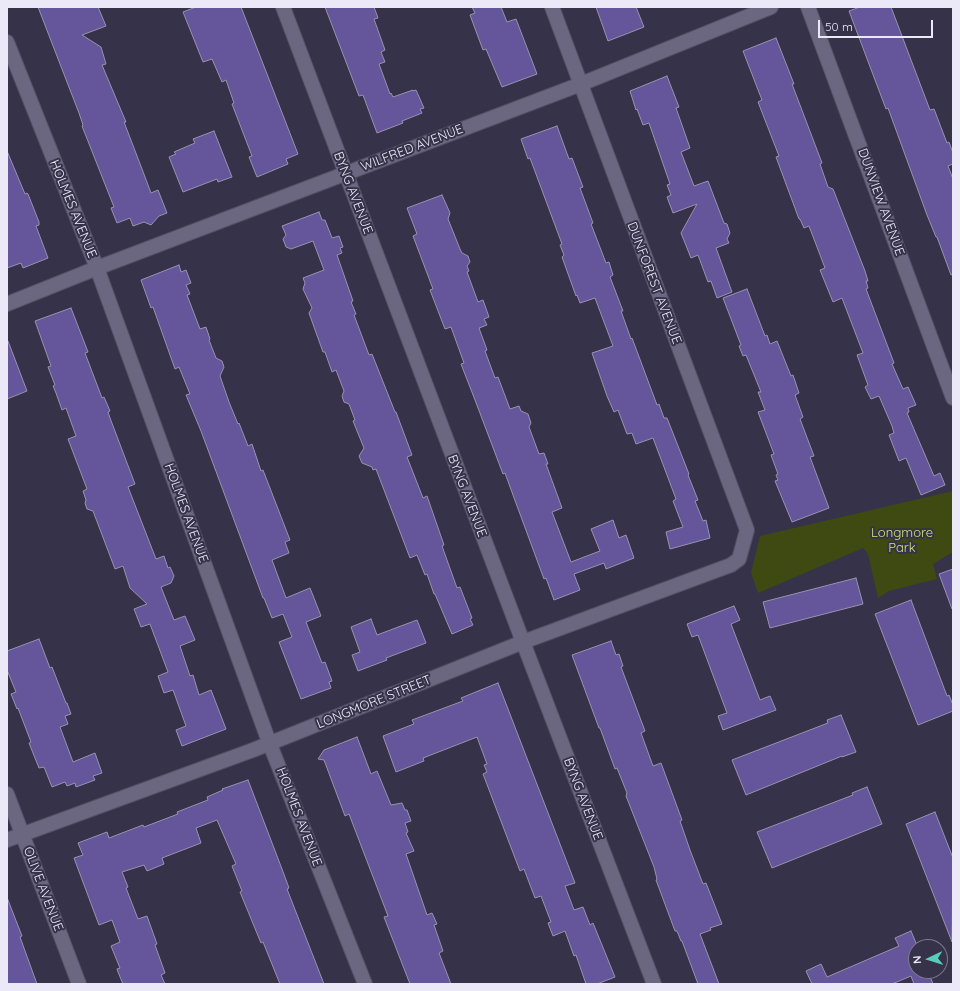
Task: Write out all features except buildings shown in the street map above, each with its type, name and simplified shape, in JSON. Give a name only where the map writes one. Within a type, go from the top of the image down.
[{"type":"street","name":"BYNG AVENUE","points":[[283,7],[654,984]]},
{"type":"street","name":"DUNFOREST AVENUE","points":[[552,7],[747,530],[739,558]]},
{"type":"street","name":"WILFRED AVENUE","points":[[7,304],[97,268],[581,84],[771,7]]},
{"type":"street","name":"DUNVIEW AVENUE","points":[[808,7],[953,398]]},
{"type":"street","name":"HOLMES AVENUE","points":[[7,42],[97,268],[269,742],[364,984]]},
{"type":"street","name":"LONGMORE STREET","points":[[7,840],[253,750],[269,742],[301,731],[523,642],[731,565],[739,558]]},
{"type":"street","name":"OLIVE AVENUE","points":[[7,794],[79,984]]},
{"type":"green space","name":"Longmore Park","points":[[953,491],[953,552],[933,564],[937,579],[889,591],[878,598],[868,554],[863,548],[758,593],[751,573],[760,536]]}]
